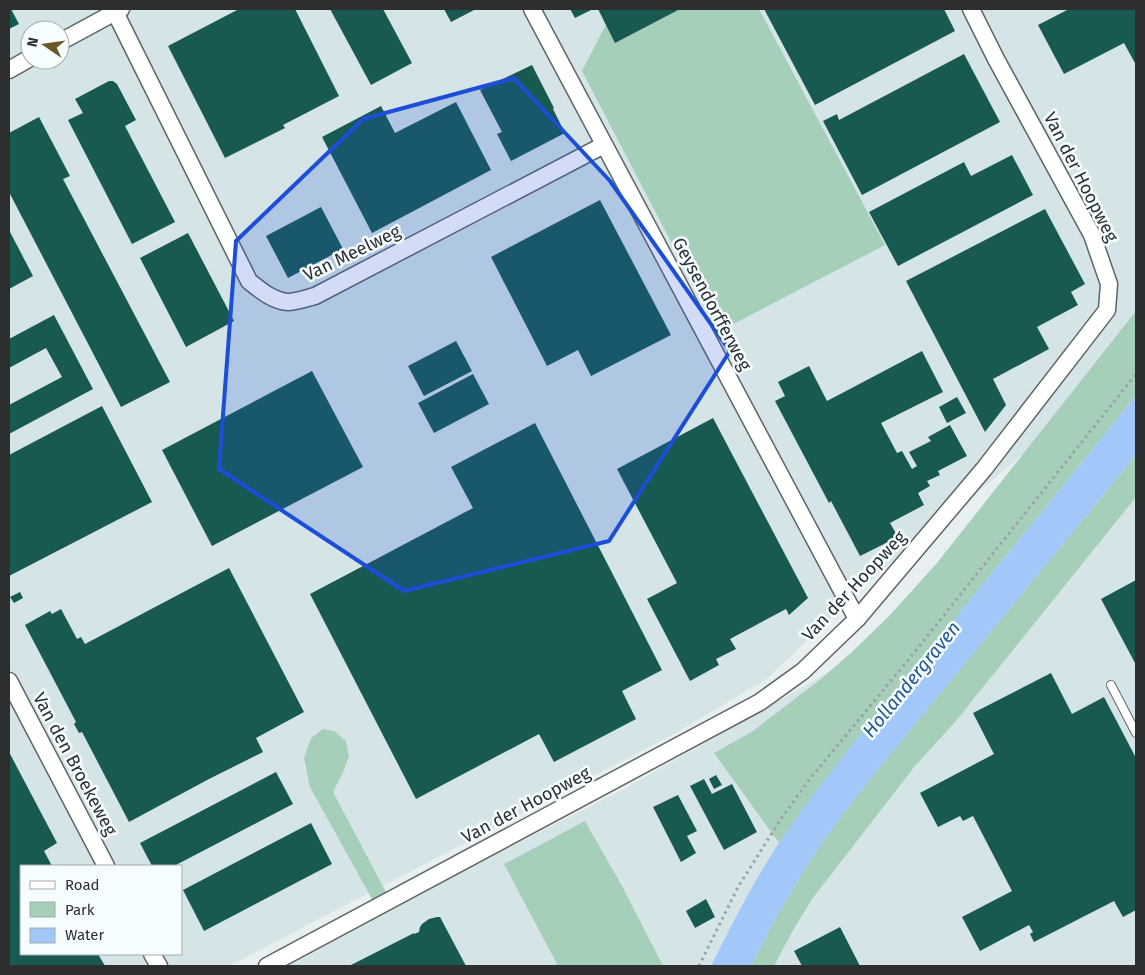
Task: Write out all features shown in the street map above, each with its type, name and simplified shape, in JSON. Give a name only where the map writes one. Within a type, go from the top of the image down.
[{"type":"street","name":"Geysendorfferweg","points":[[532,9],[857,619]]},
{"type":"street","name":"Van der Hoopweg","points":[[267,966],[760,702],[803,671],[857,619],[984,469],[1107,310],[1109,284],[1092,236],[971,9]]},
{"type":"street","name":"Van Meelweg","points":[[118,10],[250,281],[274,298],[288,302],[315,296],[604,145]]},
{"type":"street","points":[[70,36],[118,10]]},
{"type":"street","points":[[9,70],[20,64]]},
{"type":"street","name":"Van den Broekeweg","points":[[9,681],[105,865]]},
{"type":"street","points":[[153,955],[159,966]]},
{"type":"lane","points":[[1111,685],[1136,733]]},
{"type":"path","points":[[699,966],[738,887],[781,819],[809,780],[909,659],[1136,374]]},
{"type":"highlighted area","points":[[514,78],[610,181],[730,351],[609,541],[404,591],[219,469],[236,241],[363,119]]},
{"type":"shaded area","points":[[9,9],[1136,9],[1136,336],[1085,403],[865,585],[767,679],[674,734],[229,966],[9,966]]},
{"type":"shaded area","points":[[1136,469],[1136,966],[278,966],[624,789],[1093,521]]},
{"type":"green space","points":[[614,9],[759,9],[885,245],[718,332],[582,71]]},
{"type":"green space","points":[[1136,311],[1136,396],[847,751],[779,843],[714,753],[753,731],[822,678],[890,615],[937,563]]},
{"type":"green space","points":[[1136,455],[1136,497],[955,722],[915,766],[812,899],[774,966],[751,966],[795,886],[838,821],[880,767]]},
{"type":"green space","points":[[323,729],[334,731],[346,741],[349,756],[333,792],[387,894],[373,901],[310,787],[304,758],[311,738]]},
{"type":"green space","points":[[585,821],[622,886],[663,966],[558,966],[504,864]]},
{"type":"water","name":"Hollandergraven","points":[[1136,396],[1136,455],[880,767],[838,821],[795,886],[751,966],[711,966],[760,873],[804,808],[847,751]]},
{"type":"building","points":[[9,9],[11,9],[19,24],[9,29]]},
{"type":"building","points":[[239,9],[295,9],[339,96],[283,125],[285,128],[225,158],[168,46]]},
{"type":"building","points":[[330,9],[383,9],[412,63],[371,85]]},
{"type":"building","points":[[444,9],[476,9],[451,22]]},
{"type":"building","points":[[570,9],[593,9],[575,18]]},
{"type":"building","points":[[598,9],[680,9],[615,43]]},
{"type":"building","points":[[764,9],[944,9],[955,31],[815,105]]},
{"type":"building","points":[[1069,9],[1136,9],[1136,65],[1124,43],[1064,74],[1038,25]]},
{"type":"building","points":[[964,54],[1000,122],[862,195],[823,121],[837,114],[839,120]]},
{"type":"building","points":[[532,65],[565,133],[511,161],[497,134],[502,132],[480,90]]},
{"type":"building","points":[[109,81],[117,84],[136,120],[125,126],[175,222],[132,244],[68,120],[83,113],[75,99]]},
{"type":"building","points":[[456,102],[491,170],[372,233],[322,137],[381,106],[395,133]]},
{"type":"building","points":[[39,117],[70,176],[63,179],[170,382],[121,407],[9,192],[9,133]]},
{"type":"building","points":[[1012,155],[1033,195],[898,266],[869,212],[964,162],[971,176]]},
{"type":"building","points":[[600,200],[671,335],[591,376],[578,350],[547,366],[491,257]]},
{"type":"building","points":[[321,207],[343,249],[288,278],[266,236]]},
{"type":"building","points":[[1045,209],[1085,284],[1071,292],[1078,305],[1037,327],[1049,349],[993,379],[1006,405],[985,432],[906,281]]},
{"type":"building","points":[[9,230],[33,276],[9,289]]},
{"type":"building","points":[[188,233],[234,321],[186,347],[140,258]]},
{"type":"building","points":[[54,315],[93,389],[9,434],[9,405],[62,377],[46,348],[9,368],[9,339]]},
{"type":"building","points":[[456,341],[472,371],[424,396],[408,366]]},
{"type":"building","points":[[922,351],[943,392],[881,423],[897,453],[902,451],[912,469],[917,466],[909,452],[931,441],[928,437],[950,425],[967,456],[938,471],[940,475],[927,481],[930,486],[918,493],[924,505],[890,523],[898,537],[860,556],[831,501],[829,503],[775,401],[785,396],[778,382],[809,366],[827,401]]},
{"type":"building","points":[[312,371],[363,467],[212,546],[162,450]]},
{"type":"building","points":[[473,374],[489,404],[434,433],[418,403]]},
{"type":"building","points":[[957,397],[966,413],[947,423],[939,407]]},
{"type":"building","points":[[102,406],[152,502],[9,576],[9,455]]},
{"type":"building","points":[[713,418],[808,598],[789,615],[786,609],[730,639],[736,649],[716,659],[719,665],[690,681],[647,599],[677,583],[617,469]]},
{"type":"building","points":[[535,423],[662,670],[622,691],[636,719],[554,762],[539,734],[416,799],[310,594],[473,508],[451,467]]},
{"type":"building","points":[[229,568],[304,712],[256,738],[263,752],[129,822],[82,732],[79,733],[74,724],[76,722],[25,625],[50,611],[52,614],[61,609],[77,639],[81,637],[85,644]]},
{"type":"building","points":[[1136,580],[1136,665],[1101,599]]},
{"type":"building","points":[[20,592],[23,598],[14,603],[10,597]]},
{"type":"building","points":[[1051,673],[1072,714],[1104,697],[1136,758],[1136,910],[1123,917],[1114,901],[1034,942],[1030,934],[1033,932],[1029,925],[980,951],[962,917],[1012,891],[973,816],[963,821],[960,816],[938,827],[920,793],[994,754],[973,713]]},
{"type":"building","points":[[9,752],[57,843],[44,851],[51,865],[20,865],[20,955],[99,955],[105,966],[9,966]]},
{"type":"building","points":[[276,772],[293,804],[176,865],[151,865],[140,843]]},
{"type":"building","points":[[716,775],[722,785],[714,789],[709,779]]},
{"type":"building","points":[[704,779],[712,794],[732,784],[757,832],[724,850],[690,786]]},
{"type":"building","points":[[678,795],[697,831],[687,836],[696,853],[681,862],[653,807]]},
{"type":"building","points":[[311,823],[332,864],[204,931],[183,890]]},
{"type":"building","points":[[706,899],[715,917],[695,928],[686,911]]},
{"type":"building","points":[[440,917],[466,966],[349,966],[419,932],[422,924],[429,919]]},
{"type":"building","points":[[840,927],[860,966],[802,966],[794,951]]}]
